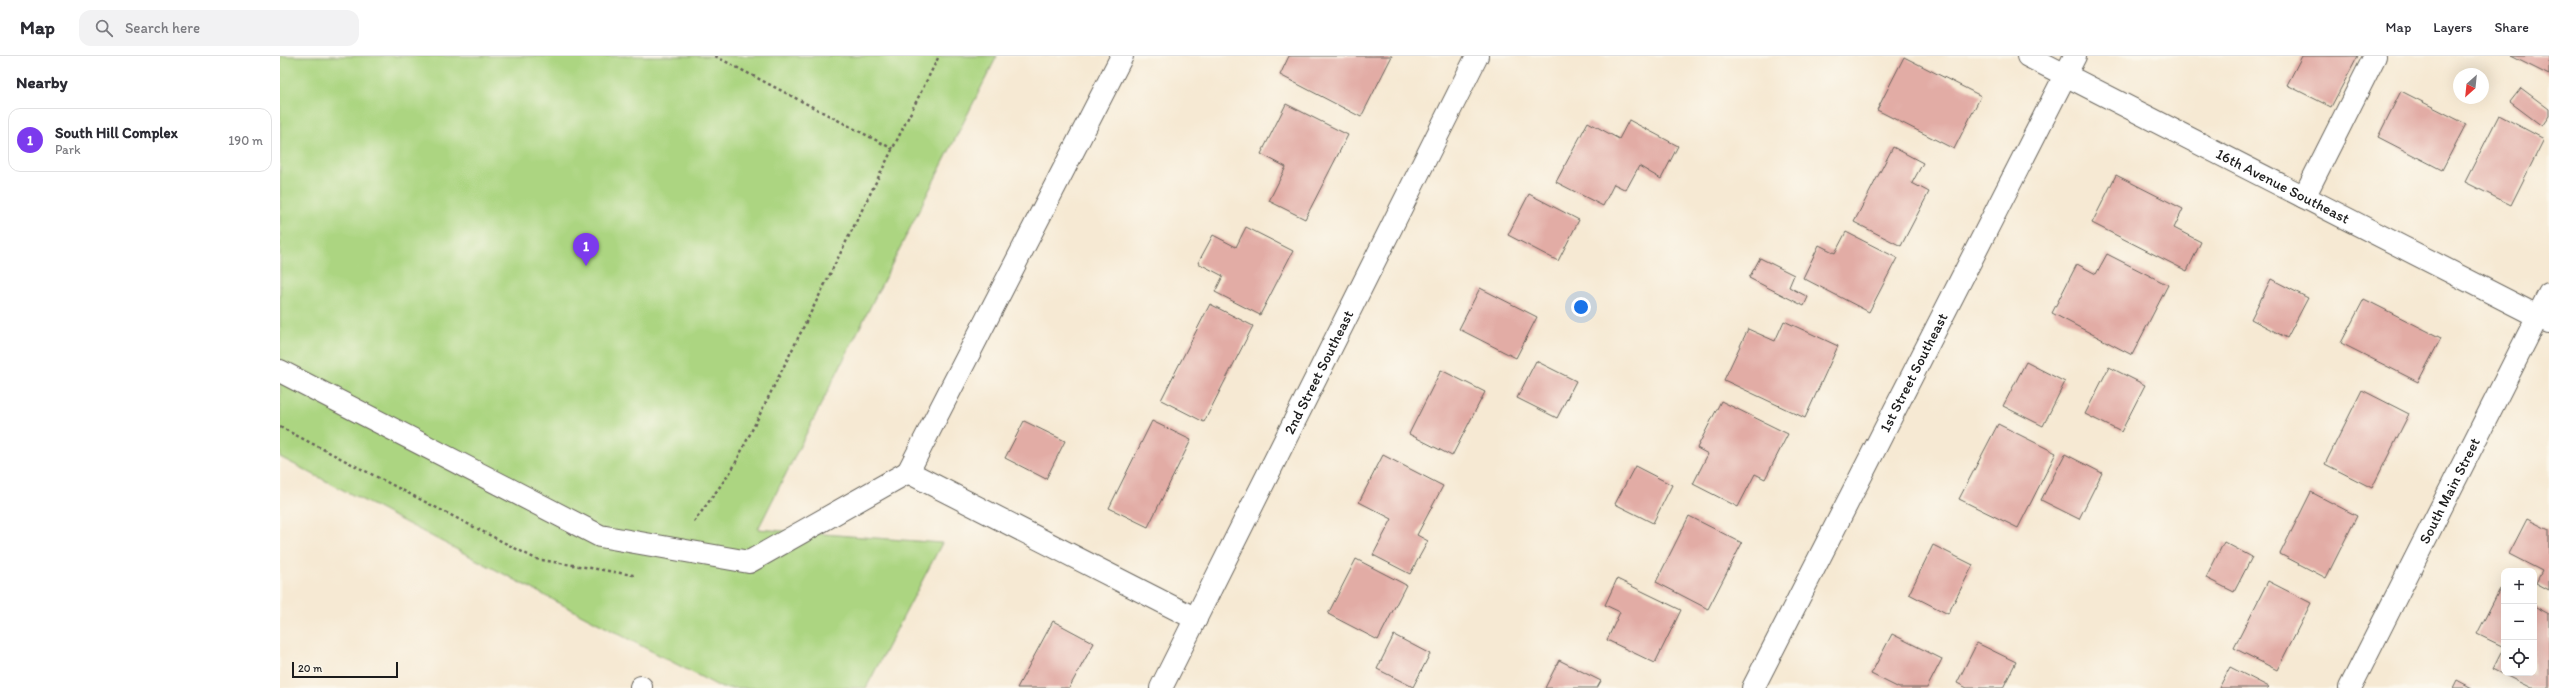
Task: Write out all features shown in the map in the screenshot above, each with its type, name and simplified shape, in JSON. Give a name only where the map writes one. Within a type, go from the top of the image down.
[{"type":"street","points":[[280,371],[600,536],[749,562],[908,472],[1122,56]]},
{"type":"street","name":"2nd Street Southeast","points":[[1161,688],[1477,56]]},
{"type":"street","name":"16th Avenue Southeast","points":[[2028,56],[2543,319]]},
{"type":"street","name":"1st Street Southeast","points":[[1753,688],[2075,56]]},
{"type":"street","points":[[2304,197],[2375,56]]},
{"type":"street","name":"South Main Street","points":[[2350,688],[2543,319],[2549,294]]},
{"type":"street","points":[[908,472],[1196,619]]},
{"type":"path","points":[[715,56],[892,149]]},
{"type":"path","points":[[280,427],[536,559],[633,576],[673,549],[732,470],[939,56]]},
{"type":"green space","points":[[280,56],[997,56],[758,529],[942,543],[866,688],[722,688],[280,457]]},
{"type":"building","points":[[1289,56],[1392,56],[1361,117],[1280,75]]},
{"type":"building","points":[[2302,56],[2358,56],[2331,107],[2287,85]]},
{"type":"building","points":[[2511,56],[2549,56],[2549,75]]},
{"type":"building","points":[[1904,57],[1981,96],[1954,149],[1877,110]]},
{"type":"building","points":[[2521,88],[2549,109],[2549,116],[2542,126],[2510,102]]},
{"type":"building","points":[[2401,91],[2466,124],[2442,170],[2378,137]]},
{"type":"building","points":[[1286,104],[1348,135],[1305,219],[1269,201],[1286,167],[1261,154]]},
{"type":"building","points":[[2499,115],[2544,139],[2511,205],[2465,182]]},
{"type":"building","points":[[1629,120],[1678,146],[1661,179],[1639,166],[1626,190],[1614,184],[1603,206],[1556,182],[1588,122],[1619,139]]},
{"type":"building","points":[[1893,147],[1923,163],[1912,183],[1929,192],[1901,246],[1854,222]]},
{"type":"building","points":[[2116,175],[2183,209],[2174,228],[2201,242],[2187,271],[2092,223]]},
{"type":"building","points":[[1529,194],[1579,220],[1558,261],[1508,235]]},
{"type":"building","points":[[1246,227],[1293,251],[1260,315],[1215,292],[1223,276],[1198,263],[1213,235],[1236,247]]},
{"type":"building","points":[[1846,232],[1897,258],[1869,312],[1803,278],[1819,245],[1835,253]]},
{"type":"building","points":[[2107,254],[2168,285],[2132,355],[2052,313],[2077,264],[2096,274]]},
{"type":"building","points":[[1760,258],[1794,275],[1789,287],[1808,297],[1804,306],[1749,278]]},
{"type":"building","points":[[2271,279],[2308,298],[2287,338],[2251,319]]},
{"type":"building","points":[[1480,288],[1537,317],[1516,358],[1459,329]]},
{"type":"building","points":[[2364,299],[2441,338],[2418,382],[2341,343]]},
{"type":"building","points":[[1210,304],[1253,326],[1204,422],[1161,400]]},
{"type":"building","points":[[1784,321],[1838,346],[1805,418],[1724,380],[1748,329],[1775,341]]},
{"type":"building","points":[[1536,361],[1576,381],[1557,418],[1517,398]]},
{"type":"building","points":[[2026,362],[2065,382],[2043,426],[2003,406]]},
{"type":"building","points":[[2109,367],[2145,385],[2121,432],[2085,414]]},
{"type":"building","points":[[1441,370],[1485,392],[1452,456],[1409,434]]},
{"type":"building","points":[[2362,390],[2409,414],[2372,488],[2325,464]]},
{"type":"building","points":[[1721,401],[1788,434],[1765,479],[1755,474],[1738,507],[1693,484],[1708,454],[1697,448]]},
{"type":"building","points":[[1024,421],[1065,441],[1046,479],[1005,458]]},
{"type":"building","points":[[1152,421],[1191,440],[1148,527],[1109,508]]},
{"type":"building","points":[[1998,424],[2056,453],[2018,528],[1959,499]]},
{"type":"building","points":[[2065,454],[2102,473],[2079,519],[2041,500]]},
{"type":"building","points":[[1383,455],[1443,486],[1417,535],[1428,541],[1410,574],[1373,555],[1392,519],[1359,502]]},
{"type":"building","points":[[1635,466],[1672,485],[1653,523],[1615,504]]},
{"type":"building","points":[[2311,492],[2357,516],[2326,578],[2280,554]]},
{"type":"building","points":[[1689,516],[1742,543],[1708,609],[1656,582]]},
{"type":"building","points":[[2527,519],[2549,530],[2549,590],[2537,584],[2542,571],[2509,554]]},
{"type":"building","points":[[2224,542],[2252,557],[2234,592],[2206,578]]},
{"type":"building","points":[[1933,545],[1973,565],[1948,614],[1909,594]]},
{"type":"building","points":[[1356,559],[1406,585],[1378,640],[1328,614]]},
{"type":"building","points":[[1617,579],[1681,610],[1655,663],[1607,640],[1620,612],[1605,605]]},
{"type":"building","points":[[2268,581],[2311,603],[2277,670],[2234,648]]},
{"type":"building","points":[[2500,589],[2501,590],[2501,646],[2477,634]]},
{"type":"building","points":[[2537,608],[2549,614],[2549,688],[2531,688],[2507,676],[2537,676]]},
{"type":"building","points":[[1053,621],[1094,643],[1069,688],[1017,688]]},
{"type":"building","points":[[1892,634],[1942,659],[1927,688],[1899,688],[1871,674]]},
{"type":"building","points":[[1394,635],[1430,654],[1413,687],[1377,669]]},
{"type":"building","points":[[1977,643],[2016,662],[2003,688],[1967,688],[1957,683]]},
{"type":"building","points":[[2501,653],[2501,673],[2493,669]]},
{"type":"building","points":[[1559,660],[1601,681],[1597,688],[1545,688]]},
{"type":"building","points":[[2230,667],[2269,687],[2219,688]]},
{"type":"building","points":[[2457,680],[2472,688],[2453,688]]},
{"type":"place","name":"South Hill Complex","points":[[586,266]]}]
